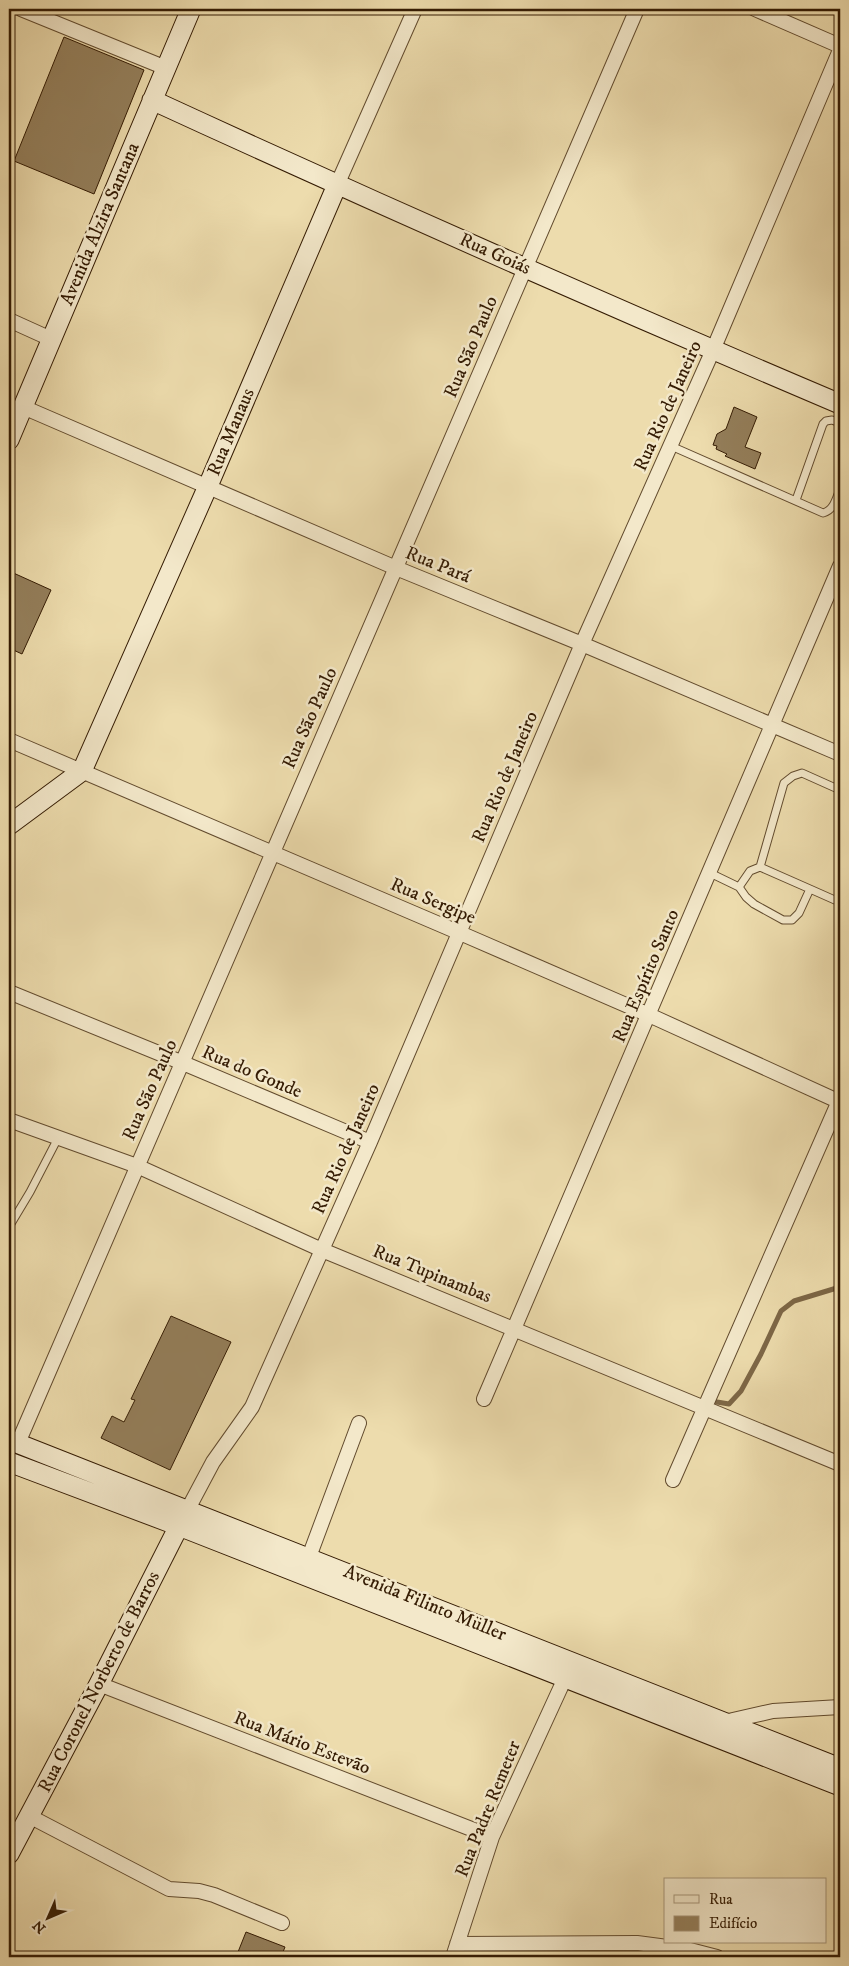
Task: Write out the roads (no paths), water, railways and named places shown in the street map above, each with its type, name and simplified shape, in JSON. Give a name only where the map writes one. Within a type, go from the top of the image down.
[{"type":"main road","name":"Avenida Alzira Santana","points":[[9,440],[192,9]]},
{"type":"main road","name":"Rua Goiás","points":[[152,100],[337,185],[840,404]]},
{"type":"main road","name":"Rua Manaus","points":[[9,825],[82,771],[208,486],[337,185]]},
{"type":"main road","name":"Avenida Filinto Müller","points":[[13,1441],[840,1768]]},
{"type":"main road","name":"Avenida Filinto Müller","points":[[9,1462],[179,1526],[840,1786]]},
{"type":"main road","name":"Rua Coronel Norberto de Barros","points":[[9,1854],[99,1684],[188,1509]]},
{"type":"street","points":[[21,9],[166,68]]},
{"type":"street","name":"Rua Manaus","points":[[337,185],[416,9]]},
{"type":"street","name":"Rua São Paulo","points":[[13,1441],[183,1063],[272,852],[637,9]]},
{"type":"street","points":[[755,9],[840,48]]},
{"type":"street","name":"Rua Rio de Janeiro","points":[[188,1509],[213,1462],[252,1407],[370,1142],[582,644],[713,350],[840,48]]},
{"type":"street","points":[[9,320],[51,339]]},
{"type":"street","name":"Rua Pará","points":[[23,407],[396,568],[582,644],[840,754]]},
{"type":"street","name":"Rua Espírito Santo","points":[[484,1400],[773,725],[837,582],[840,566]]},
{"type":"street","name":"Rua Sergipe","points":[[9,740],[649,1015],[839,1101]]},
{"type":"street","name":"Rua do Gonde","points":[[9,992],[370,1142]]},
{"type":"street","points":[[673,1480],[839,1101]]},
{"type":"street","name":"Rua Tupinambas","points":[[9,1120],[137,1166],[322,1250],[840,1464]]},
{"type":"street","points":[[310,1557],[359,1423]]},
{"type":"street","name":"Rua Padre Remeter","points":[[455,1951],[492,1838],[565,1678]]},
{"type":"street","name":"Rua Mário Estevão","points":[[99,1684],[492,1838]]},
{"type":"street","points":[[723,1723],[773,1711],[840,1707]]},
{"type":"street","points":[[29,1816],[169,1888],[199,1891],[214,1895],[282,1923]]},
{"type":"street","points":[[455,1951],[637,1943],[690,1950],[717,1957]]},
{"type":"lane","points":[[796,500],[826,420],[840,423]]},
{"type":"lane","points":[[671,446],[823,513],[829,512],[832,508],[840,490]]},
{"type":"lane","points":[[760,867],[784,783],[793,776],[802,774],[840,790]]},
{"type":"lane","points":[[739,887],[750,871],[760,867],[840,904]]},
{"type":"lane","points":[[710,873],[739,887],[754,904],[783,920],[792,920],[799,914],[810,889]]},
{"type":"lane","points":[[9,1227],[30,1192],[58,1138]]},
{"type":"waterway","points":[[717,1402],[729,1404],[741,1391],[781,1311],[794,1301],[840,1287]]}]
